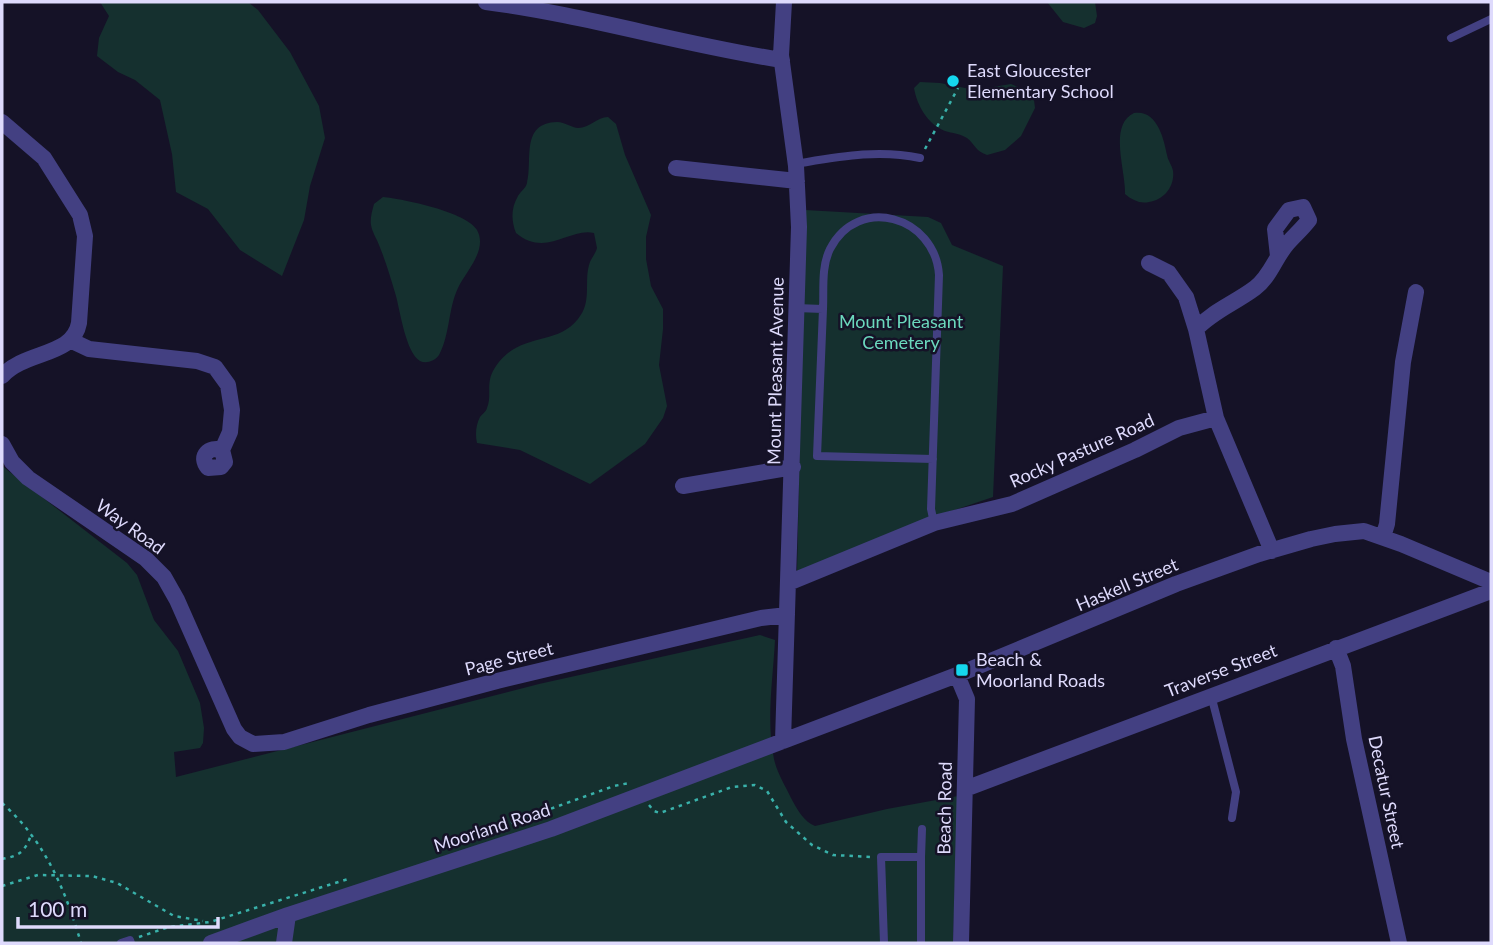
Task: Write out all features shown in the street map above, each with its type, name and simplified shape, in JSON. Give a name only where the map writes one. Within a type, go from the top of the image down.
[{"type":"street","points":[[486,2],[575,9],[721,51],[782,60]]},
{"type":"street","name":"Mount Pleasant Avenue","points":[[783,741],[799,227],[795,163],[782,60],[784,2]]},
{"type":"street","points":[[2,122],[48,163],[82,219],[85,236],[79,323],[72,341],[23,360],[3,372]]},
{"type":"street","points":[[676,168],[796,181]]},
{"type":"street","points":[[1196,329],[1205,319],[1256,287],[1270,272],[1278,256]]},
{"type":"street","points":[[1149,263],[1169,272],[1186,297],[1216,418],[1272,551]]},
{"type":"street","points":[[1383,537],[1387,524],[1403,362],[1416,292]]},
{"type":"street","points":[[72,341],[89,349],[197,361],[215,367],[228,385],[232,410],[230,432],[222,450]]},
{"type":"street","name":"Rocky Pasture Road","points":[[788,583],[934,523],[1012,504],[1179,428],[1216,418]]},
{"type":"street","name":"Way Road","points":[[2,444],[12,462],[28,478],[146,559],[164,577],[177,600],[234,729],[243,740]]},
{"type":"street","points":[[683,486],[793,467]]},
{"type":"street","name":"Haskell Street","points":[[783,741],[957,675],[1176,584],[1272,551],[1335,534],[1364,531],[1491,582]]},
{"type":"street","name":"Traverse Street","points":[[965,789],[1491,591]]},
{"type":"street","name":"Page Street","points":[[243,740],[259,745],[284,742],[369,715],[497,681],[761,618],[787,615]]},
{"type":"street","name":"Decatur Street","points":[[1336,648],[1345,680],[1354,739],[1399,943]]},
{"type":"street","name":"Beach Road","points":[[957,675],[967,699],[961,943]]},
{"type":"street","name":"Moorland Road","points":[[211,943],[551,829],[783,741]]},
{"type":"street","points":[[284,943],[288,915]]},
{"type":"lane","points":[[1451,38],[1491,19]]},
{"type":"lane","points":[[795,163],[869,153],[920,158]]},
{"type":"lane","points":[[933,459],[817,456],[827,257],[837,239],[851,226],[869,219],[889,218],[912,226],[926,239],[936,256],[939,275],[933,459],[931,509],[934,523]]},
{"type":"lane","points":[[796,309],[823,309]]},
{"type":"lane","points":[[1211,695],[1236,792],[1232,818]]},
{"type":"lane","points":[[921,943],[922,829]]},
{"type":"lane","points":[[884,943],[881,857],[921,857]]},
{"type":"lane","points":[[121,943],[130,940],[131,943]]},
{"type":"path","points":[[920,158],[958,88]]},
{"type":"path","points":[[2,803],[31,835],[57,876],[68,900],[81,943]]},
{"type":"path","points":[[2,859],[24,851],[31,835]]},
{"type":"path","points":[[2,886],[38,875],[92,876],[117,883],[174,916],[210,922]]},
{"type":"green space","points":[[100,2],[248,2],[258,10],[290,52],[319,106],[325,138],[310,186],[304,220],[282,276],[240,250],[208,209],[176,192],[172,154],[160,100],[97,56],[99,38],[109,16]]},
{"type":"green space","points":[[1047,2],[1095,2],[1095,23],[1084,28],[1063,22]]},
{"type":"green space","points":[[920,82],[975,90],[1011,84],[1030,92],[1035,108],[1021,136],[1005,150],[987,155],[967,138],[945,131],[928,119],[920,107],[914,88]]},
{"type":"green space","points":[[1134,113],[1142,113],[1154,120],[1173,171],[1172,182],[1167,191],[1149,202],[1136,201],[1125,194],[1120,138],[1126,119]]},
{"type":"green space","points":[[608,117],[616,124],[625,155],[651,215],[646,237],[646,259],[651,286],[663,309],[659,365],[667,406],[663,418],[645,444],[590,484],[520,450],[477,443],[476,433],[480,417],[486,411],[491,376],[502,358],[524,344],[569,328],[583,312],[587,298],[588,269],[597,248],[594,233],[585,232],[537,243],[516,233],[513,210],[527,183],[533,136],[545,124],[560,122],[582,128]]},
{"type":"green space","points":[[383,197],[448,212],[471,223],[480,238],[475,260],[455,296],[443,347],[437,357],[430,361],[420,361],[411,350],[382,251],[372,228],[374,204]]},
{"type":"green space","name":"Mount Pleasant Cemetery","points":[[805,210],[928,217],[941,223],[952,245],[1003,266],[993,497],[931,518],[797,572]]},
{"type":"green space","points":[[2,466],[127,563],[137,575],[154,620],[178,651],[200,703],[204,728],[203,743],[200,748],[174,752],[176,777],[539,684],[760,635],[775,640],[770,715],[774,759],[791,798],[807,821],[815,826],[958,796],[953,943],[2,943]]},
{"type":"place","name":"East Gloucester Elementary School","points":[[953,81]]},
{"type":"place","name":"Beach & Moorland Roads","points":[[962,670]]}]
